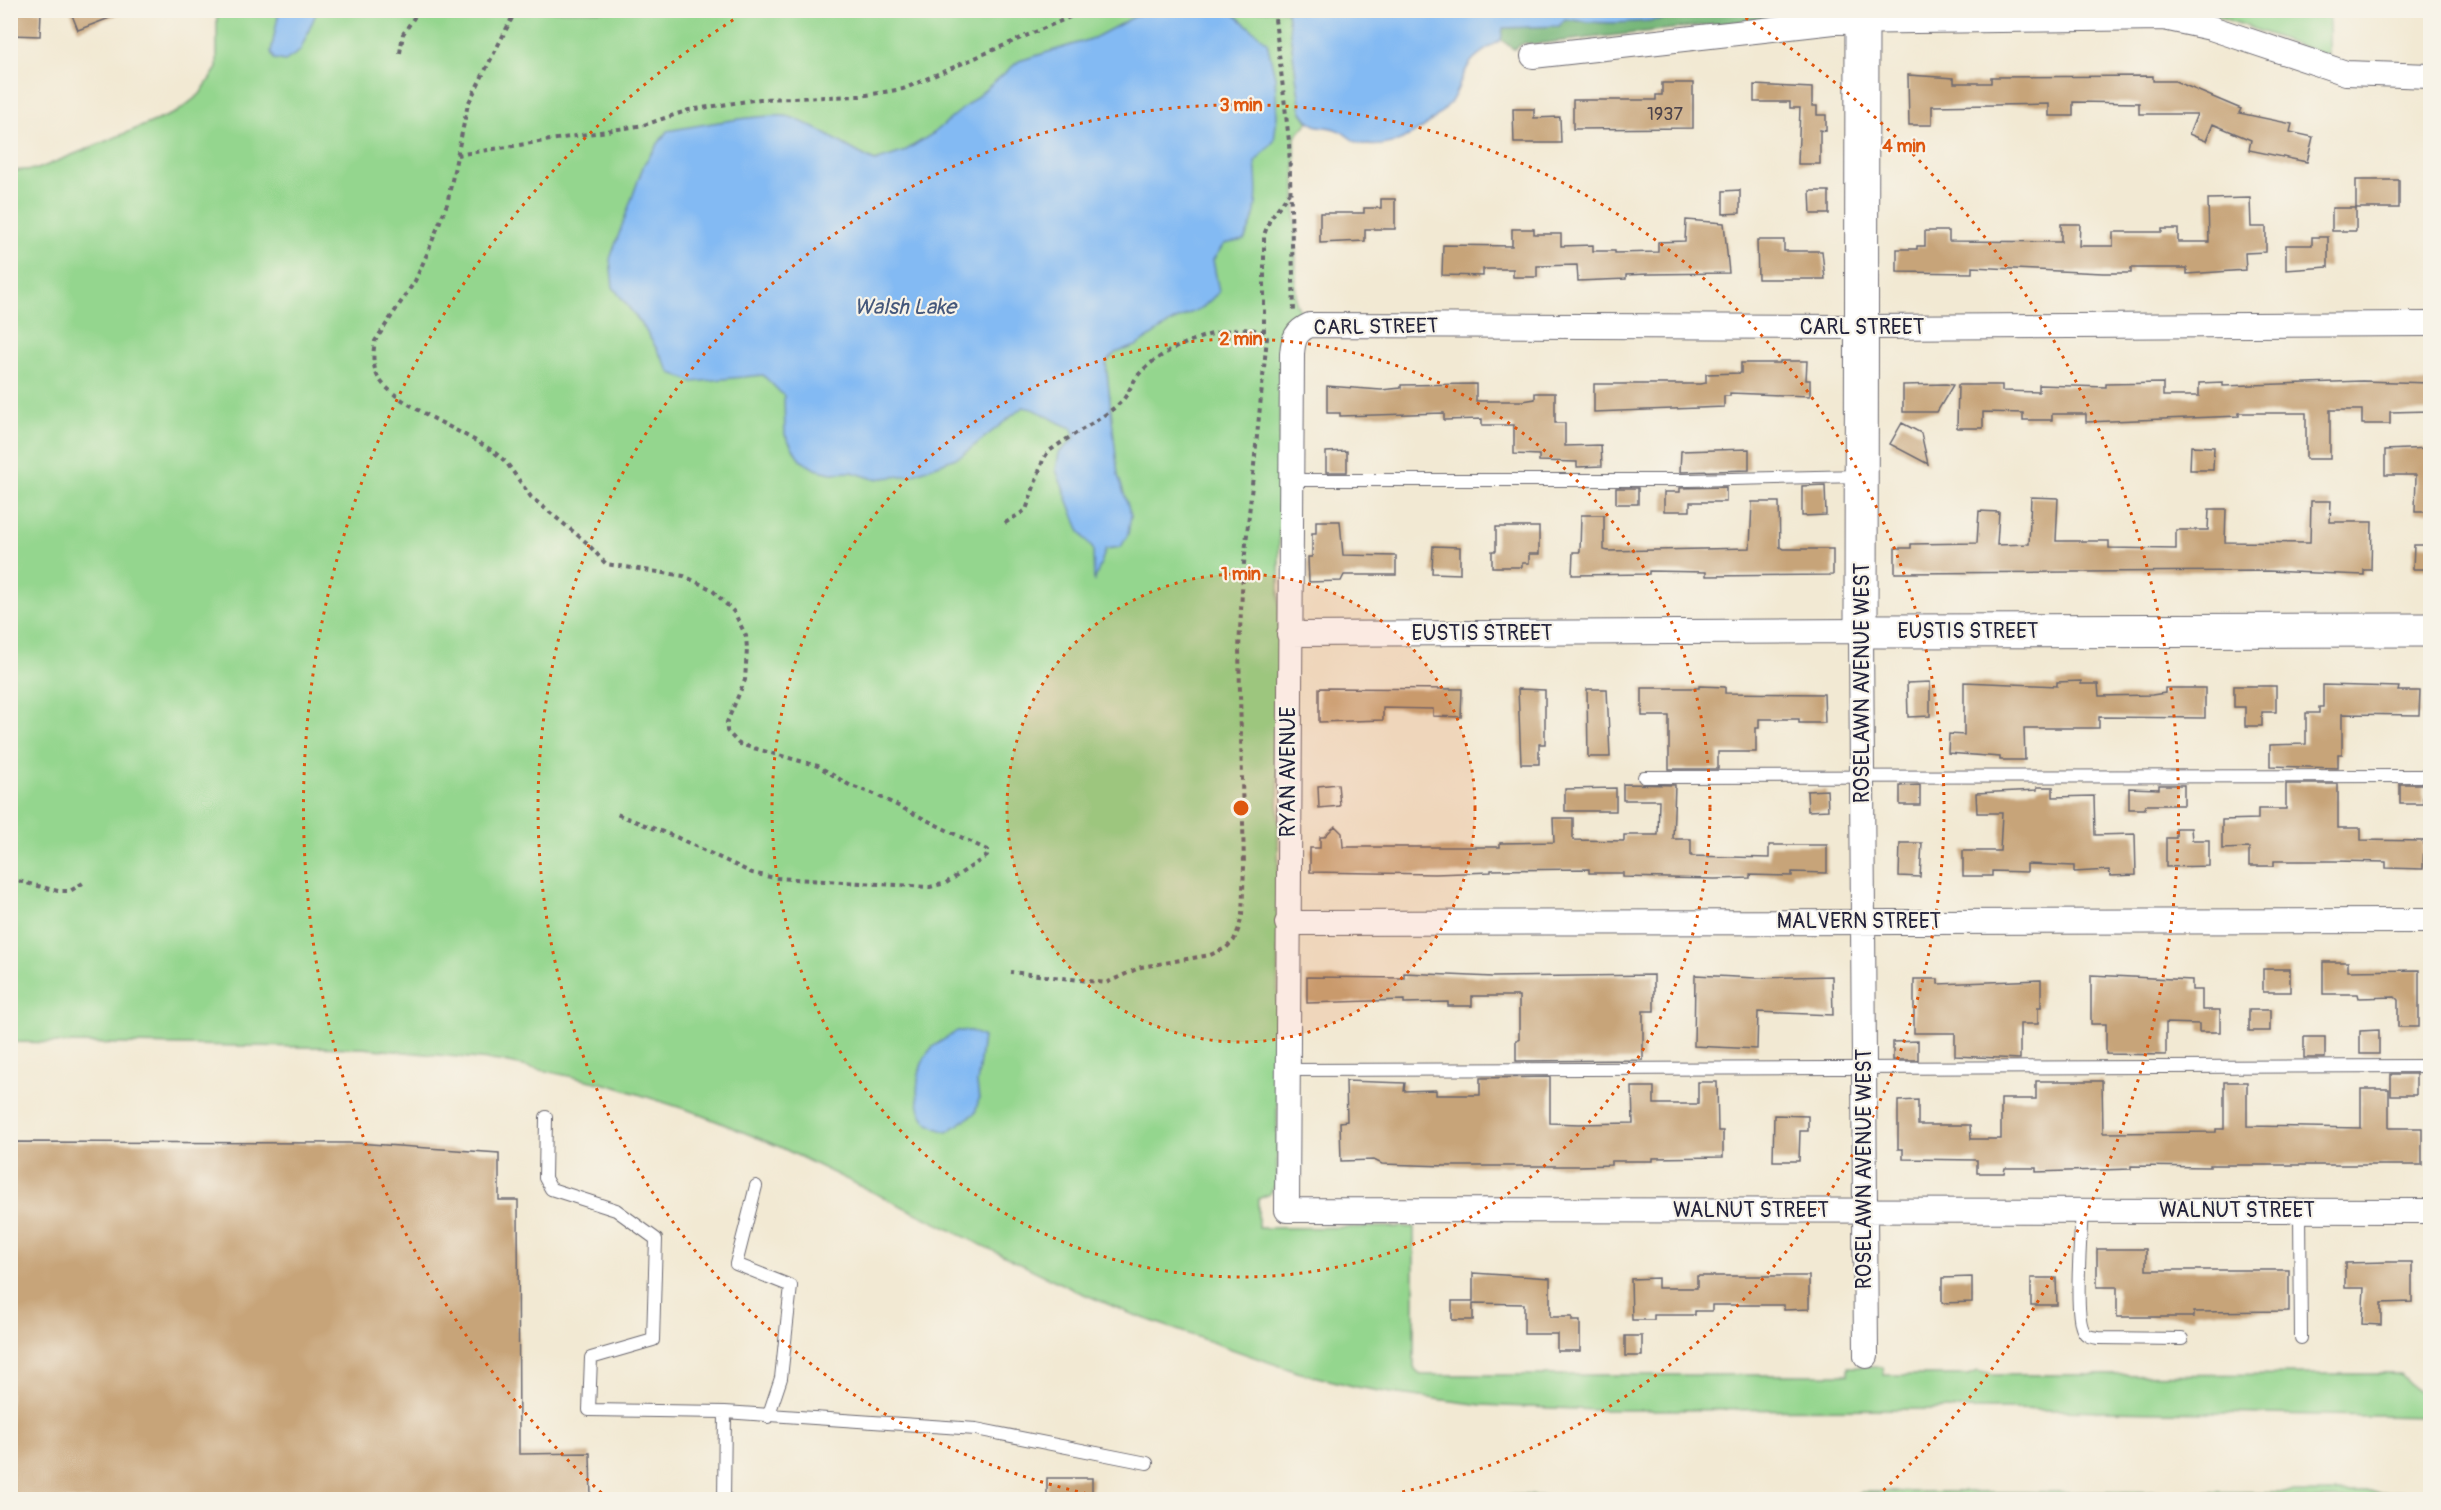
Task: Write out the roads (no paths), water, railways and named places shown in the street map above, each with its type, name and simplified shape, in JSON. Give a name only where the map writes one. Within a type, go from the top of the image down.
[{"type":"street","points":[[1533,56],[1853,18],[2164,18],[2211,28],[2346,73],[2430,76]]},
{"type":"street","name":"ROSELAWN AVENUE WEST","points":[[1853,18],[1862,327],[1862,921],[1866,1356]]},
{"type":"street","name":"CARL STREET","points":[[1299,331],[1310,325],[1862,327],[2430,324]]},
{"type":"street","name":"RYAN AVENUE","points":[[1287,1210],[1290,480],[1292,354],[1299,331]]},
{"type":"street","name":"EUSTIS STREET","points":[[1289,634],[2430,630]]},
{"type":"street","name":"MALVERN STREET","points":[[1287,923],[2430,921]]},
{"type":"street","name":"WALNUT STREET","points":[[1287,1210],[2430,1211]]},
{"type":"lane","points":[[1290,480],[1687,480],[1862,476]]},
{"type":"lane","points":[[1644,777],[2430,776]]},
{"type":"lane","points":[[1287,1070],[1863,1070],[2430,1066]]},
{"type":"lane","points":[[546,1117],[544,1178],[551,1189],[616,1210],[656,1239],[653,1340],[591,1358],[589,1410],[724,1412],[768,1417],[976,1430],[1147,1463]]},
{"type":"lane","points":[[756,1186],[736,1264],[791,1286],[781,1378],[768,1417]]},
{"type":"lane","points":[[2082,1210],[2080,1311],[2083,1331],[2089,1337],[2099,1338],[2182,1339]]},
{"type":"lane","points":[[2300,1210],[2301,1338]]},
{"type":"lane","points":[[723,1500],[724,1412]]},
{"type":"water","name":"Walsh Lake","points":[[1147,10],[1230,11],[1267,42],[1275,77],[1277,116],[1274,141],[1255,162],[1256,202],[1249,231],[1244,240],[1224,244],[1213,260],[1219,292],[1203,307],[1172,322],[1136,346],[1115,353],[1106,363],[1118,475],[1131,515],[1128,534],[1121,547],[1106,549],[1094,582],[1093,549],[1080,532],[1056,470],[1059,453],[1075,438],[1072,428],[1037,411],[1023,407],[961,456],[911,475],[874,479],[852,472],[831,473],[815,469],[800,460],[785,435],[784,396],[763,375],[693,382],[671,373],[643,326],[613,287],[610,259],[644,164],[667,131],[766,116],[790,117],[875,161],[903,152],[934,133],[1019,61],[1094,38]]},
{"type":"water","points":[[1287,10],[1711,11],[1638,22],[1601,23],[1565,19],[1559,26],[1503,28],[1501,40],[1471,62],[1453,98],[1442,112],[1422,128],[1399,141],[1374,145],[1359,143],[1342,132],[1315,125],[1306,118],[1301,110]]},
{"type":"water","points":[[279,11],[317,11],[300,51],[285,61],[274,59],[271,52]]},
{"type":"water","points":[[957,1031],[971,1031],[983,1037],[977,1084],[979,1099],[975,1113],[947,1132],[935,1128],[926,1121],[917,1095],[921,1065],[925,1057],[939,1042]]}]
